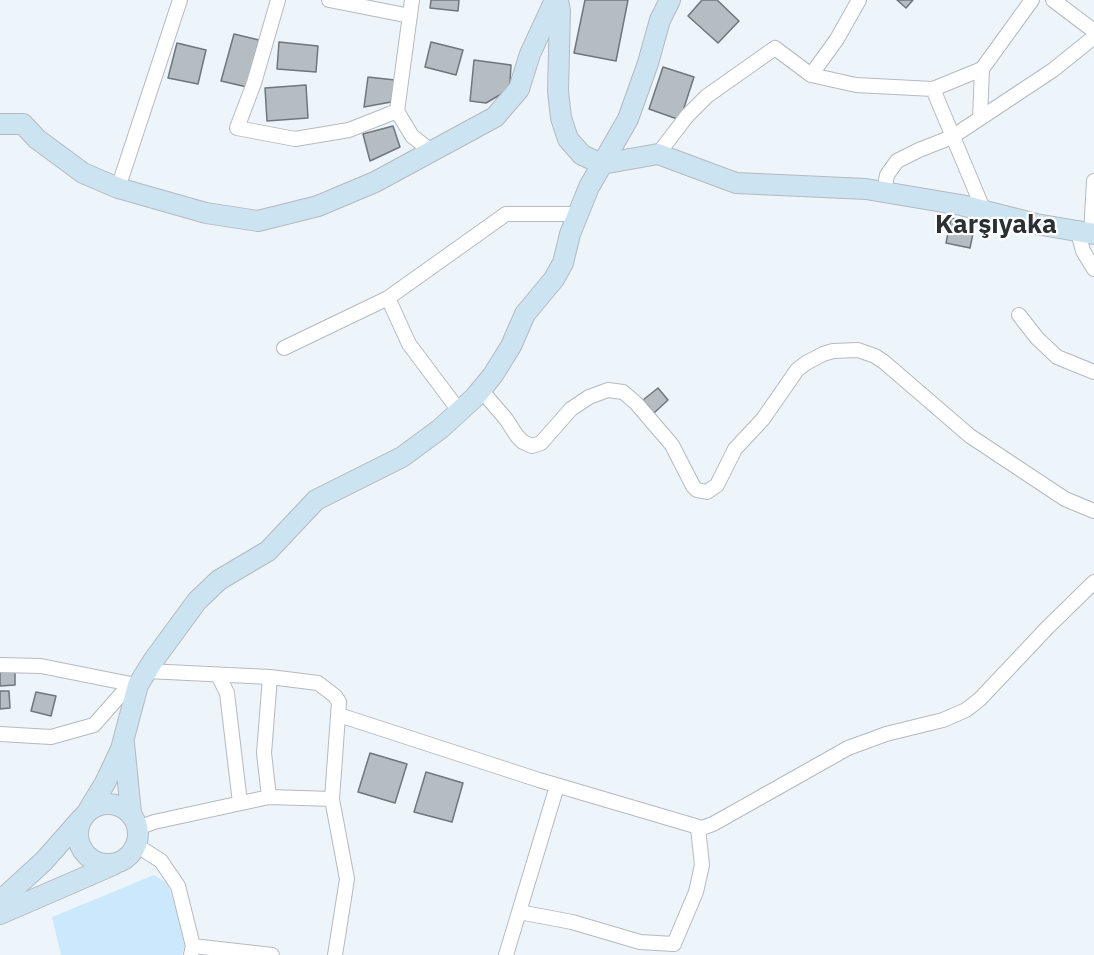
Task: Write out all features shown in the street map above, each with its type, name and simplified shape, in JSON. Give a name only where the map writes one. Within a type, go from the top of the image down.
[{"type":"main road","points":[[0,124],[23,124],[37,139],[83,173],[118,188],[206,213],[258,221],[318,206],[375,182],[495,117],[519,89],[530,54],[556,0]]},
{"type":"main road","points":[[556,0],[560,11],[558,92],[561,118],[568,139],[582,155],[602,164],[658,154],[736,183],[884,192],[961,205],[1036,225],[1088,233]]},
{"type":"main road","points":[[117,863],[107,865],[97,863],[88,857],[81,849],[78,829],[111,771],[124,740],[138,680],[187,613],[213,585],[268,551],[316,500],[402,457],[460,412],[481,390],[511,346],[525,314],[559,271],[568,248],[570,234],[589,187],[628,119],[648,63],[660,20],[670,0]]},
{"type":"main road","points":[[0,914],[126,859],[135,829],[124,740]]},
{"type":"main road","points":[[0,901],[44,861],[85,815],[96,806],[118,805],[135,829]]},
{"type":"street","points":[[118,188],[180,0]]},
{"type":"street","points":[[278,0],[254,83],[237,128],[295,139],[349,130],[397,111]]},
{"type":"street","points":[[329,0],[410,16]]},
{"type":"street","points":[[412,0],[397,111],[412,136],[431,152]]},
{"type":"street","points":[[811,75],[837,39],[859,0]]},
{"type":"street","points":[[980,118],[982,69],[1032,0]]},
{"type":"street","points":[[1053,0],[1094,31]]},
{"type":"street","points":[[884,192],[887,175],[897,161],[952,137],[1053,70],[1094,38]]},
{"type":"street","points":[[658,154],[687,116],[707,96],[775,48],[811,75],[856,85],[933,89],[982,69]]},
{"type":"street","points":[[933,89],[984,211]]},
{"type":"street","points":[[1094,181],[1088,233],[1083,251],[1094,269]]},
{"type":"street","points":[[285,348],[388,298],[506,214],[579,214]]},
{"type":"street","points":[[388,298],[409,344],[460,412]]},
{"type":"street","points":[[1019,315],[1037,338],[1057,357],[1094,372]]},
{"type":"street","points":[[481,390],[517,436],[532,446],[545,440],[571,409],[589,397],[608,390],[623,392],[630,396],[672,445],[693,486],[697,490],[707,492],[717,485],[735,449],[763,419],[797,370],[823,354],[833,351],[858,350],[884,362],[970,436],[1065,499],[1094,511]]},
{"type":"street","points":[[339,715],[557,786],[698,828],[713,824],[848,748],[886,734],[943,720],[966,710],[980,699],[1094,582]]},
{"type":"street","points":[[0,665],[41,666],[138,680],[218,675],[270,677],[318,683],[325,686],[339,702],[332,799],[347,879],[335,955]]},
{"type":"street","points":[[218,675],[227,693],[240,803]]},
{"type":"street","points":[[269,797],[264,753],[270,677]]},
{"type":"street","points":[[0,734],[51,737],[94,725],[138,680]]},
{"type":"street","points":[[506,955],[557,786]]},
{"type":"street","points":[[272,955],[192,951],[178,886],[135,829],[154,822],[269,797],[332,799]]},
{"type":"street","points":[[519,912],[572,922],[640,942],[674,944],[696,892],[702,865],[698,828]]},
{"type":"shaded area","points":[[154,875],[168,884],[186,942],[182,955],[61,955],[52,917]]},
{"type":"building","points":[[431,0],[459,0],[458,11],[430,8]]},
{"type":"building","points":[[585,0],[628,0],[616,61],[574,53]]},
{"type":"building","points":[[702,0],[717,0],[739,21],[718,43],[688,16]]},
{"type":"building","points":[[897,0],[913,0],[906,8]]},
{"type":"building","points":[[234,34],[259,40],[247,87],[221,81]]},
{"type":"building","points":[[279,42],[318,46],[316,72],[277,69]]},
{"type":"building","points":[[431,42],[463,50],[456,75],[425,67]]},
{"type":"building","points":[[177,43],[206,50],[198,84],[168,78]]},
{"type":"building","points":[[474,60],[511,65],[510,83],[507,89],[486,103],[470,101]]},
{"type":"building","points":[[663,67],[694,77],[680,120],[649,109]]},
{"type":"building","points":[[368,77],[395,80],[391,102],[364,107]]},
{"type":"building","points":[[306,85],[308,118],[267,121],[265,88]]},
{"type":"building","points":[[393,126],[400,147],[370,161],[363,134]]},
{"type":"building","points":[[951,218],[975,224],[970,248],[946,243]]},
{"type":"building","points":[[658,388],[668,400],[654,413],[643,400]]},
{"type":"building","points":[[0,670],[15,670],[15,685],[0,686]]},
{"type":"building","points":[[0,691],[9,691],[10,708],[0,709]]},
{"type":"building","points":[[36,692],[56,696],[51,716],[31,711]]},
{"type":"building","points":[[370,753],[407,764],[395,803],[358,792]]},
{"type":"building","points":[[426,772],[463,783],[452,822],[414,812]]},
{"type":"district","name":"Karşıyaka","points":[[996,225]]}]
